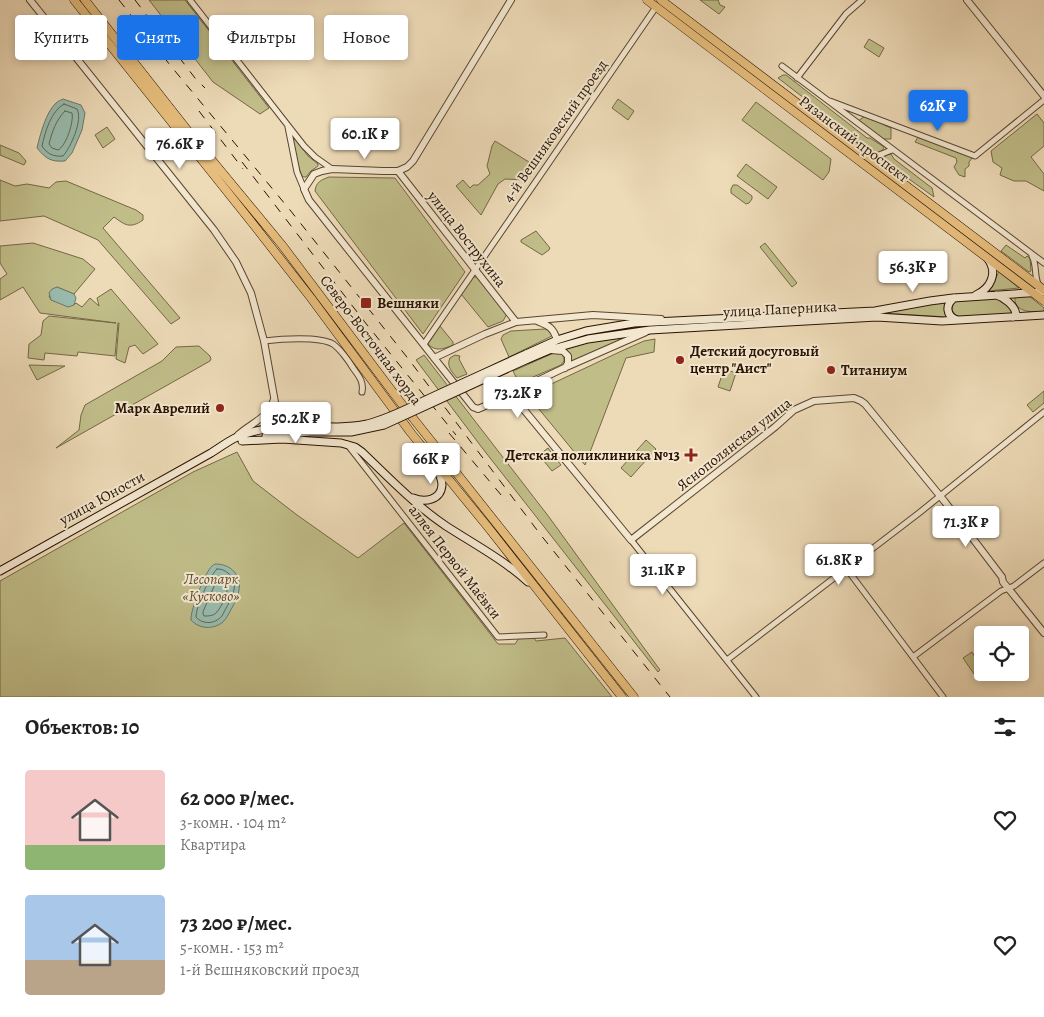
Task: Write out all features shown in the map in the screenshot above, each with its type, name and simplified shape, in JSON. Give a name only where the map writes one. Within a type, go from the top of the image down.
[{"type":"main road","name":"Северо-Восточная хорда","points":[[74,0],[265,239],[398,416],[622,697]]},
{"type":"main road","name":"Северо-Восточная хорда","points":[[85,0],[192,136],[259,216],[401,403],[634,697]]},
{"type":"main road","name":"Рязанский проспект","points":[[647,0],[1044,302]]},
{"type":"main road","name":"Рязанский проспект","points":[[662,0],[1042,289]]},
{"type":"main road","points":[[972,296],[979,294],[986,288],[992,277],[992,264],[986,257]]},
{"type":"main road","name":"улица Паперника","points":[[527,356],[557,340],[586,332],[634,323],[876,311],[930,301],[1033,292],[1042,289]]},
{"type":"main road","points":[[996,294],[1015,310],[1016,314],[1013,317]]},
{"type":"main road","points":[[954,298],[950,301],[947,310],[952,318],[958,320]]},
{"type":"main road","name":"улица Паперника","points":[[527,356],[588,338],[650,330],[877,317],[942,321],[1044,316]]},
{"type":"main road","name":"улица Юности","points":[[0,571],[254,431],[281,434],[309,429],[351,432],[384,425],[527,356]]},
{"type":"main road","points":[[239,439],[281,434],[341,442],[362,452],[407,495],[446,526],[494,555],[540,592]]},
{"type":"main road","points":[[407,495],[423,501],[433,499],[438,494],[442,482],[433,460]]},
{"type":"street","points":[[30,0],[229,251],[247,282],[264,342],[281,434]]},
{"type":"street","points":[[190,0],[304,146],[315,157],[332,169]]},
{"type":"street","points":[[304,189],[314,174],[332,169],[383,171],[407,167],[413,161],[511,0]]},
{"type":"street","points":[[796,78],[846,14],[862,0]]},
{"type":"street","points":[[822,97],[975,156],[1044,98],[967,0]]},
{"type":"street","name":"4-й Вешняковский проезд","points":[[424,344],[656,7]]},
{"type":"street","points":[[782,66],[1044,263]]},
{"type":"street","points":[[852,119],[857,111]]},
{"type":"street","points":[[288,126],[297,172],[308,200],[473,407],[485,406],[650,330]]},
{"type":"street","points":[[867,155],[876,157],[892,150]]},
{"type":"street","name":"улица Вострухина","points":[[398,170],[516,322]]},
{"type":"street","points":[[1030,254],[1035,261],[1036,278],[1042,289]]},
{"type":"street","points":[[434,358],[516,322],[593,315],[679,320]]},
{"type":"street","points":[[533,320],[550,326],[555,332],[557,340]]},
{"type":"street","points":[[264,342],[305,339],[320,340],[334,345],[352,365],[361,380],[362,392]]},
{"type":"street","points":[[549,350],[563,352],[568,356],[568,363],[564,368]]},
{"type":"street","points":[[239,439],[241,432],[269,411],[272,406],[274,392]]},
{"type":"street","points":[[511,394],[631,540],[756,697]]},
{"type":"street","name":"Яснополянская улица","points":[[631,540],[794,410],[814,401],[854,398],[861,400],[940,496]]},
{"type":"street","points":[[277,408],[290,422],[309,429]]},
{"type":"street","points":[[727,660],[940,496],[1044,412]]},
{"type":"street","name":"аллея Первой Маёвки","points":[[346,444],[498,637],[544,635]]},
{"type":"street","points":[[940,496],[1002,577],[1003,582],[1044,633]]},
{"type":"street","points":[[913,657],[974,610],[1001,591],[1014,586],[1044,563]]},
{"type":"street","points":[[846,568],[943,697]]},
{"type":"green space","points":[[149,0],[185,0],[197,15],[161,15]]},
{"type":"green space","points":[[700,0],[718,0],[720,5],[725,7],[719,14]]},
{"type":"green space","points":[[199,18],[209,31],[209,60],[232,60],[269,108],[260,114],[213,82],[196,60],[199,60]]},
{"type":"green space","points":[[869,39],[884,48],[879,57],[864,47]]},
{"type":"green space","points":[[786,75],[867,138],[884,147],[883,150],[874,155],[845,133],[844,129],[778,78]]},
{"type":"green space","points":[[618,99],[634,111],[628,120],[612,108]]},
{"type":"green space","points":[[756,102],[831,159],[829,172],[823,180],[742,120]]},
{"type":"green space","points":[[1037,114],[1044,123],[1044,146],[1031,157],[1044,174],[1044,191],[1026,181],[1014,181],[1000,175],[1002,168],[993,162],[991,151]]},
{"type":"green space","points":[[865,116],[882,122],[891,128],[891,139],[882,139],[858,121]]},
{"type":"green space","points":[[107,127],[115,139],[103,148],[95,135]]},
{"type":"green space","points":[[918,137],[973,157],[969,162],[969,166],[965,169],[965,177],[959,175],[954,167],[957,162],[956,158],[915,142]]},
{"type":"green space","points":[[294,139],[308,156],[318,164],[306,177],[302,176],[297,162]]},
{"type":"green space","points":[[495,141],[537,167],[527,180],[505,179],[498,184],[481,215],[456,186],[463,180],[470,188],[473,185],[478,185],[490,174],[487,166]]},
{"type":"green space","points":[[0,145],[19,153],[26,161],[24,165],[0,155]]},
{"type":"green space","points":[[891,154],[894,159],[932,188],[934,197],[881,159]]},
{"type":"green space","points":[[746,164],[777,187],[768,199],[737,176]]},
{"type":"green space","points":[[329,177],[395,178],[465,272],[423,334],[315,191],[316,185],[319,182]]},
{"type":"green space","points":[[0,180],[15,186],[27,184],[49,188],[56,182],[66,181],[136,210],[143,215],[143,220],[131,225],[125,224],[114,217],[103,228],[180,318],[171,324],[98,240],[44,216],[0,221]]},
{"type":"green space","points":[[733,185],[737,185],[752,196],[749,203],[746,204],[731,193]]},
{"type":"green space","points":[[536,231],[550,248],[542,255],[521,242],[521,240]]},
{"type":"green space","points":[[33,243],[83,259],[95,269],[74,294],[57,287],[49,296],[51,300],[74,305],[76,303],[82,307],[90,298],[99,306],[97,298],[111,289],[158,344],[143,354],[135,345],[129,347],[125,363],[116,359],[118,323],[115,356],[78,352],[77,356],[45,353],[44,360],[28,358],[29,344],[41,335],[43,321],[49,316],[116,323],[40,313],[23,287],[0,300],[0,279],[7,274],[0,263],[0,246]]},
{"type":"green space","points":[[765,243],[797,283],[792,287],[760,247]]},
{"type":"green space","points":[[1006,245],[1025,258],[1027,256],[1030,258],[1031,271],[1029,272],[1001,251]]},
{"type":"green space","points":[[999,272],[1019,288],[988,291]]},
{"type":"green space","points":[[473,277],[479,277],[507,314],[503,321],[488,327],[461,294]]},
{"type":"green space","points":[[1028,295],[1044,308],[1044,312],[1024,310],[1017,306],[1015,296]]},
{"type":"green space","points":[[997,297],[1014,311],[1013,314],[959,317],[952,310],[953,304],[958,300]]},
{"type":"green space","points":[[947,301],[948,317],[880,313]]},
{"type":"green space","points":[[440,326],[453,342],[453,345],[437,349],[428,344]]},
{"type":"green space","points":[[545,329],[553,334],[509,357],[501,339],[503,335],[511,331]]},
{"type":"green space","points":[[619,337],[618,341],[571,363],[570,355],[566,349],[590,341]]},
{"type":"green space","points":[[655,339],[654,352],[626,358],[585,465],[529,397],[530,394],[628,348],[644,341]]},
{"type":"green space","points":[[199,346],[210,356],[210,361],[56,448],[79,430],[81,415],[85,405],[162,361],[176,347]]},
{"type":"green space","points":[[556,352],[564,357],[561,365],[519,383],[513,371]]},
{"type":"green space","points":[[424,355],[549,517],[660,670],[658,672],[483,449],[416,360]]},
{"type":"green space","points":[[455,355],[460,356],[459,359],[467,374],[457,378],[450,369],[449,364],[450,358]]},
{"type":"green space","points":[[29,365],[65,366],[37,380]]},
{"type":"green space","points":[[724,369],[736,373],[730,391],[718,387]]},
{"type":"green space","points":[[1044,391],[1044,403],[1033,412],[1027,405]]},
{"type":"green space","points":[[646,440],[656,449],[631,477],[621,468]]},
{"type":"green space","points":[[548,448],[561,465],[552,471],[539,455]]},
{"type":"green space","name":"Лесопарк «Кусково»","points":[[237,452],[253,481],[358,558],[404,523],[498,644],[515,644],[519,638],[534,638],[536,641],[565,638],[612,697],[0,697],[0,581],[193,472]]},
{"type":"green space","points":[[972,652],[974,655],[974,674],[963,658]]},
{"type":"water","points":[[63,99],[81,105],[85,113],[82,130],[72,153],[65,161],[56,161],[43,155],[37,148],[49,112],[56,103]]},
{"type":"water","points":[[57,287],[74,294],[76,298],[74,305],[68,307],[51,300],[49,293]]},
{"type":"water","points":[[215,564],[226,566],[234,572],[239,581],[239,591],[233,606],[223,622],[211,627],[202,627],[191,620],[191,615],[202,583],[209,570]]},
{"type":"railway","points":[[119,0],[410,361],[540,534],[670,697]]},
{"type":"railway","points":[[135,0],[195,78],[205,88]]},
{"type":"railway","points":[[199,111],[243,169]]},
{"type":"railway","points":[[242,162],[364,321],[456,435]]},
{"type":"railway","points":[[449,433],[507,502]]},
{"type":"place","name":"Вешняки","points":[[366,303]]},
{"type":"place","name":"Детский досуговый центр \"Аист\"","points":[[680,360]]},
{"type":"place","name":"Титаниум","points":[[831,370]]},
{"type":"place","name":"Марк Аврелий","points":[[220,408]]},
{"type":"place","name":"Детская поликлиника №13","points":[[691,455]]}]
